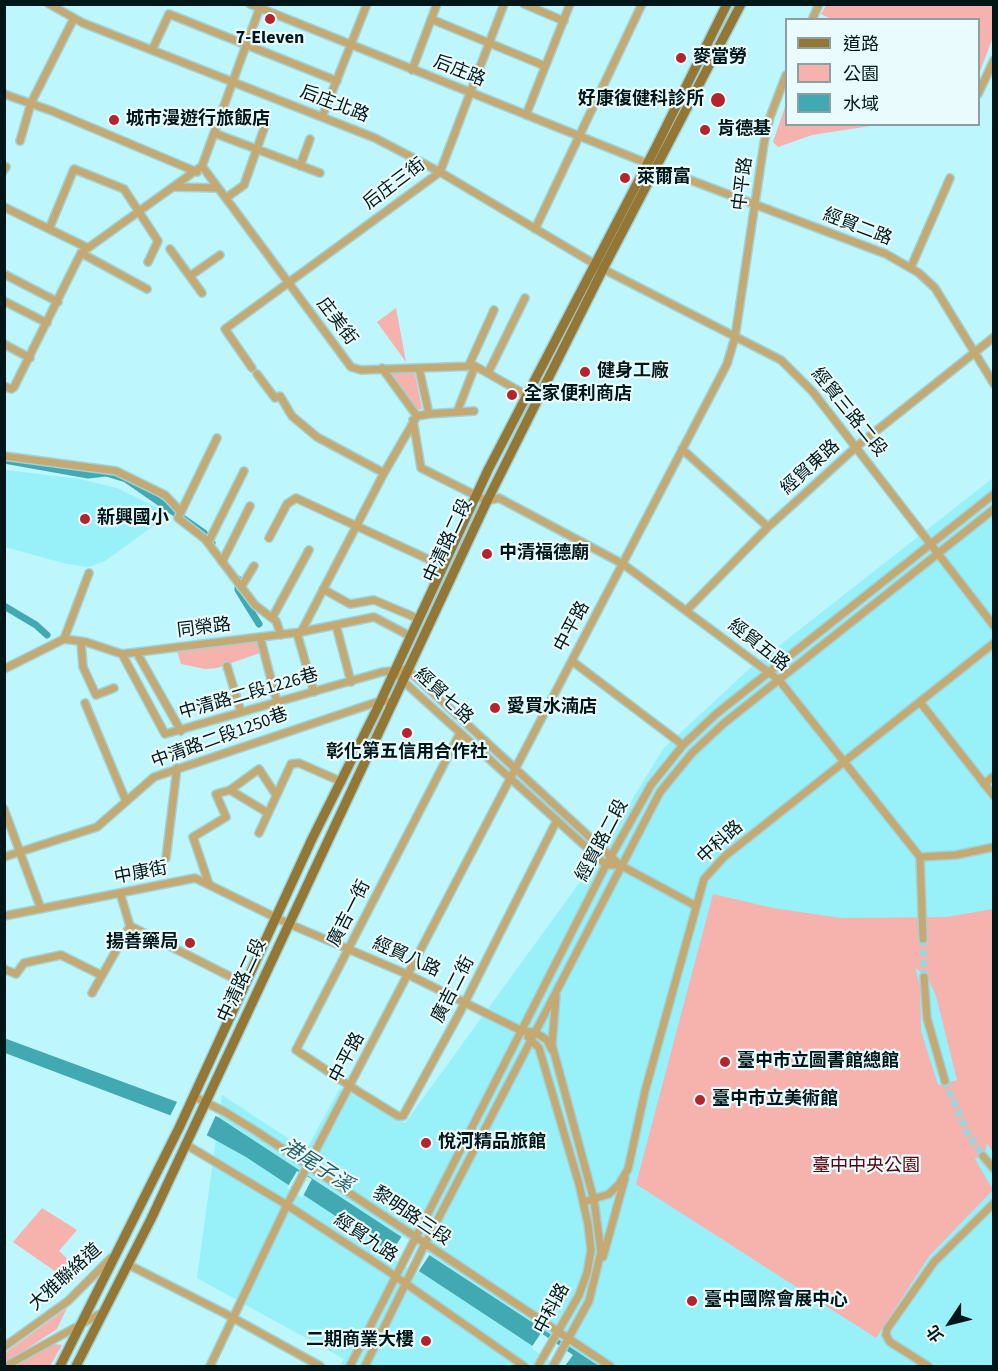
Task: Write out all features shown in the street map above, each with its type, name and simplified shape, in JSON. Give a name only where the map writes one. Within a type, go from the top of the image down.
[{"type":"main road","name":"中清路二段","points":[[117,1251],[179,1128],[276,917],[395,671],[476,495],[727,4]]},
{"type":"main road","name":"中清路二段","points":[[185,1144],[487,501],[603,269],[741,4]]},
{"type":"main road","points":[[76,1366],[129,1264],[185,1144]]},
{"type":"main road","points":[[60,1366],[117,1251]]},
{"type":"street","name":"后庄北路","points":[[49,4],[74,18],[375,138],[440,172],[594,264]]},
{"type":"street","name":"后庄路","points":[[250,4],[657,167]]},
{"type":"street","points":[[322,117],[368,4]]},
{"type":"street","points":[[412,70],[437,4]]},
{"type":"street","name":"后庄三街","points":[[384,473],[317,437],[292,417],[280,396],[275,398],[225,330],[440,172],[504,4]]},
{"type":"street","points":[[524,4],[564,21]]},
{"type":"street","points":[[526,115],[570,4]]},
{"type":"street","points":[[535,229],[642,4]]},
{"type":"street","points":[[813,18],[819,4]]},
{"type":"street","points":[[8,388],[30,358],[85,251],[200,169],[261,7]]},
{"type":"street","points":[[152,50],[169,15],[337,81]]},
{"type":"street","points":[[20,141],[32,103],[74,18]]},
{"type":"street","points":[[431,19],[545,66]]},
{"type":"street","points":[[980,89],[993,60]]},
{"type":"street","name":"中平路","points":[[210,1366],[288,1201],[409,975],[727,364],[735,337],[757,206],[764,143],[770,117],[785,78]]},
{"type":"street","points":[[4,94],[200,169]]},
{"type":"street","points":[[226,198],[244,185],[266,123]]},
{"type":"street","points":[[214,133],[320,173]]},
{"type":"street","points":[[300,166],[310,138]]},
{"type":"street","name":"經貿二路","points":[[657,167],[886,254],[911,267],[935,288],[993,384]]},
{"type":"street","points":[[49,229],[74,169],[124,189],[158,241],[148,262]]},
{"type":"street","name":"庄美街","points":[[200,169],[226,198],[351,367],[361,370],[472,365]]},
{"type":"street","points":[[911,267],[950,178]]},
{"type":"street","points":[[175,187],[218,188]]},
{"type":"street","points":[[4,207],[49,229],[147,289]]},
{"type":"street","points":[[170,249],[202,293]]},
{"type":"street","points":[[190,276],[220,255]]},
{"type":"street","name":"經貿三路二段","points":[[594,264],[781,360],[798,374],[993,626]]},
{"type":"street","points":[[4,274],[58,302]]},
{"type":"street","points":[[488,373],[525,298]]},
{"type":"street","points":[[4,301],[47,323]]},
{"type":"street","points":[[457,412],[472,365],[494,310]]},
{"type":"street","name":"經貿東路","points":[[687,610],[768,527],[856,447],[993,337]]},
{"type":"street","points":[[4,344],[30,358]]},
{"type":"street","points":[[472,365],[537,401]]},
{"type":"street","points":[[382,368],[415,418]]},
{"type":"street","points":[[419,368],[429,414]]},
{"type":"street","points":[[314,692],[299,632],[415,418],[429,414],[474,411]]},
{"type":"street","name":"經貿五路","points":[[415,418],[421,468],[487,501],[499,498],[623,564],[779,680],[920,857]]},
{"type":"street","points":[[180,515],[217,438]]},
{"type":"street","points":[[682,449],[768,527]]},
{"type":"street","points":[[4,456],[116,471],[165,495],[180,515],[208,543],[255,604],[272,618],[281,635]]},
{"type":"street","points":[[208,543],[244,471]]},
{"type":"street","name":"經貿路二段","points":[[395,1277],[606,865],[651,785],[683,746],[716,714],[993,495]]},
{"type":"street","points":[[269,538],[287,504],[296,498],[442,566]]},
{"type":"street","points":[[222,562],[250,506]]},
{"type":"street","name":"經貿路二段","points":[[405,1285],[620,865],[660,792],[692,753],[723,724],[993,508]]},
{"type":"street","points":[[272,618],[309,550]]},
{"type":"street","points":[[241,587],[254,566]]},
{"type":"street","points":[[4,669],[64,639],[89,573]]},
{"type":"street","points":[[323,589],[350,604],[374,600],[419,620]]},
{"type":"street","name":"同榮路","points":[[64,639],[122,654],[137,653],[281,635],[374,617],[410,636]]},
{"type":"street","points":[[336,625],[351,682]]},
{"type":"street","points":[[260,637],[277,702]]},
{"type":"street","points":[[81,642],[83,666],[96,695],[114,688]]},
{"type":"street","name":"中科路","points":[[553,1366],[589,1301],[597,1277],[628,1169],[645,1091],[704,879],[725,856],[993,644]]},
{"type":"street","points":[[137,653],[181,730]]},
{"type":"street","name":"中清路二段1226巷","points":[[122,654],[165,734],[395,671]]},
{"type":"street","points":[[572,661],[683,746]]},
{"type":"street","points":[[226,666],[241,712]]},
{"type":"street","name":"經貿七路","points":[[620,865],[606,865],[460,734],[395,671],[407,669],[620,865],[696,906]]},
{"type":"street","name":"中清路二段1250巷","points":[[4,857],[97,827],[153,777],[380,701],[393,702]]},
{"type":"street","points":[[920,702],[993,796]]},
{"type":"street","points":[[85,703],[126,801]]},
{"type":"street","name":"廣吉一街","points":[[350,1086],[296,1050],[460,734]]},
{"type":"street","points":[[260,833],[291,764],[299,763],[342,782]]},
{"type":"street","points":[[166,858],[177,768]]},
{"type":"street","points":[[209,884],[193,837],[226,817],[216,794],[230,790],[259,769],[276,795]]},
{"type":"street","points":[[984,784],[993,776]]},
{"type":"street","points":[[230,790],[268,813]]},
{"type":"street","points":[[4,808],[41,909]]},
{"type":"street","name":"廣吉二街","points":[[350,1086],[398,1116],[403,1116],[465,1002],[557,820]]},
{"type":"street","points":[[923,939],[920,857],[956,855],[993,847]]},
{"type":"street","name":"中康街","points":[[4,916],[195,878],[276,917]]},
{"type":"street","points":[[120,893],[130,926],[245,984]]},
{"type":"street","name":"經貿八路","points":[[276,917],[409,975],[522,1031],[539,1048],[584,1202]]},
{"type":"street","points":[[92,993],[130,926]]},
{"type":"street","points":[[4,969],[16,974],[24,963],[61,955],[101,975]]},
{"type":"street","points":[[924,977],[927,1018],[945,1081]]},
{"type":"street","points":[[552,1050],[552,1023],[557,987]]},
{"type":"street","name":"經貿八路","points":[[522,1031],[535,1032]]},
{"type":"street","points":[[535,1032],[547,1040],[552,1050],[594,1200]]},
{"type":"street","name":"黎明路三段","points":[[193,1096],[206,1101],[413,1240],[610,1366]]},
{"type":"street","name":"經貿九路","points":[[185,1144],[288,1201],[405,1285],[524,1366]]},
{"type":"street","points":[[983,1156],[993,1169]]},
{"type":"street","name":"中科路","points":[[538,1366],[579,1295],[587,1273],[591,1250],[584,1202],[614,1191],[628,1169]]},
{"type":"street","name":"中科路","points":[[594,1200],[601,1252],[597,1277]]},
{"type":"street","points":[[928,1366],[890,1342],[886,1335],[896,1314],[934,1263],[993,1203]]},
{"type":"street","name":"大雅聯絡道","points":[[4,1347],[68,1301],[117,1251]]},
{"type":"street","points":[[129,1264],[234,1318],[320,1366]]},
{"type":"street","points":[[350,1366],[395,1277]]},
{"type":"street","points":[[365,1366],[405,1285]]},
{"type":"street","points":[[6,1366],[106,1310]]},
{"type":"shaded area","name":"新興國小","points":[[5,470],[80,479],[117,488],[168,513],[105,561],[88,567],[67,564],[5,547]]},
{"type":"shaded area","points":[[993,478],[993,1366],[340,1366],[344,1359],[197,1278],[222,1095],[306,1150],[340,1088],[405,1123],[593,864],[663,749],[748,670]]},
{"type":"green space","points":[[826,5],[993,5],[993,37],[980,71],[980,18],[829,18],[821,14]]},
{"type":"green space","points":[[785,107],[785,126],[870,126],[812,135],[778,147],[773,142]]},
{"type":"green space","points":[[396,308],[406,362],[377,322]]},
{"type":"green space","points":[[408,370],[415,374],[422,409],[417,410],[383,371]]},
{"type":"green space","points":[[256,640],[260,653],[217,668],[205,669],[181,664],[177,651]]},
{"type":"green space","name":"臺中中央公園","points":[[713,894],[773,908],[841,918],[946,917],[993,909],[993,1152],[987,1143],[985,1153],[975,1159],[993,1190],[929,1256],[876,1338],[636,1184]],"holes":[[[915,967],[929,980],[936,996],[957,1080],[938,1085],[921,1031],[920,986]]]},
{"type":"green space","points":[[42,1208],[77,1230],[59,1251],[81,1272],[72,1283],[13,1242]]},
{"type":"green space","points":[[67,1308],[57,1329],[5,1363],[5,1353]]},
{"type":"green space","points":[[54,1344],[62,1345],[50,1366],[14,1366]]},
{"type":"water","points":[[4,1038],[218,1117],[599,1366],[563,1366],[246,1157],[172,1116],[5,1053]]},
{"type":"pier","points":[[179,1098],[216,1115],[205,1139],[169,1118]]},
{"type":"pier","points":[[297,1171],[312,1179],[302,1198],[287,1188]]},
{"type":"pier","points":[[402,1236],[430,1254],[417,1274],[389,1256]]},
{"type":"pier","points":[[541,1333],[573,1355],[565,1366],[558,1366],[531,1348]]},
{"type":"waterway","points":[[4,460],[88,475],[106,473],[126,479],[204,533],[212,543]]},
{"type":"waterway","points":[[238,579],[238,590],[259,624]]},
{"type":"waterway","points":[[4,606],[36,625],[47,635]]},
{"type":"tunnel","points":[[923,939],[924,977]]},
{"type":"tunnel","points":[[945,1081],[968,1134],[983,1156]]},
{"type":"place","name":"7-Eleven","points":[[270,19]]},
{"type":"place","name":"麥當勞","points":[[681,58]]},
{"type":"place","name":"好康復健科診所","points":[[718,100]]},
{"type":"place","name":"城市漫遊行旅飯店","points":[[114,120]]},
{"type":"place","name":"肯德基","points":[[705,130]]},
{"type":"place","name":"萊爾富","points":[[625,178]]},
{"type":"place","name":"健身工廠","points":[[585,372]]},
{"type":"place","name":"全家便利商店","points":[[512,395]]},
{"type":"place","name":"新興國小","points":[[85,519]]},
{"type":"place","name":"中清福德廟","points":[[487,554]]},
{"type":"place","name":"愛買水湳店","points":[[495,708]]},
{"type":"place","name":"彰化第五信用合作社","points":[[407,733]]},
{"type":"place","name":"揚善藥局","points":[[190,943]]},
{"type":"place","name":"臺中市立圖書館總館","points":[[725,1062]]},
{"type":"place","name":"臺中市立美術館","points":[[700,1100]]},
{"type":"place","name":"悅河精品旅館","points":[[426,1143]]},
{"type":"place","name":"臺中國際會展中心","points":[[692,1301]]},
{"type":"place","name":"二期商業大樓","points":[[426,1341]]},
{"type":"water label","name":"港尾子溪","points":[[316,1167]]}]
